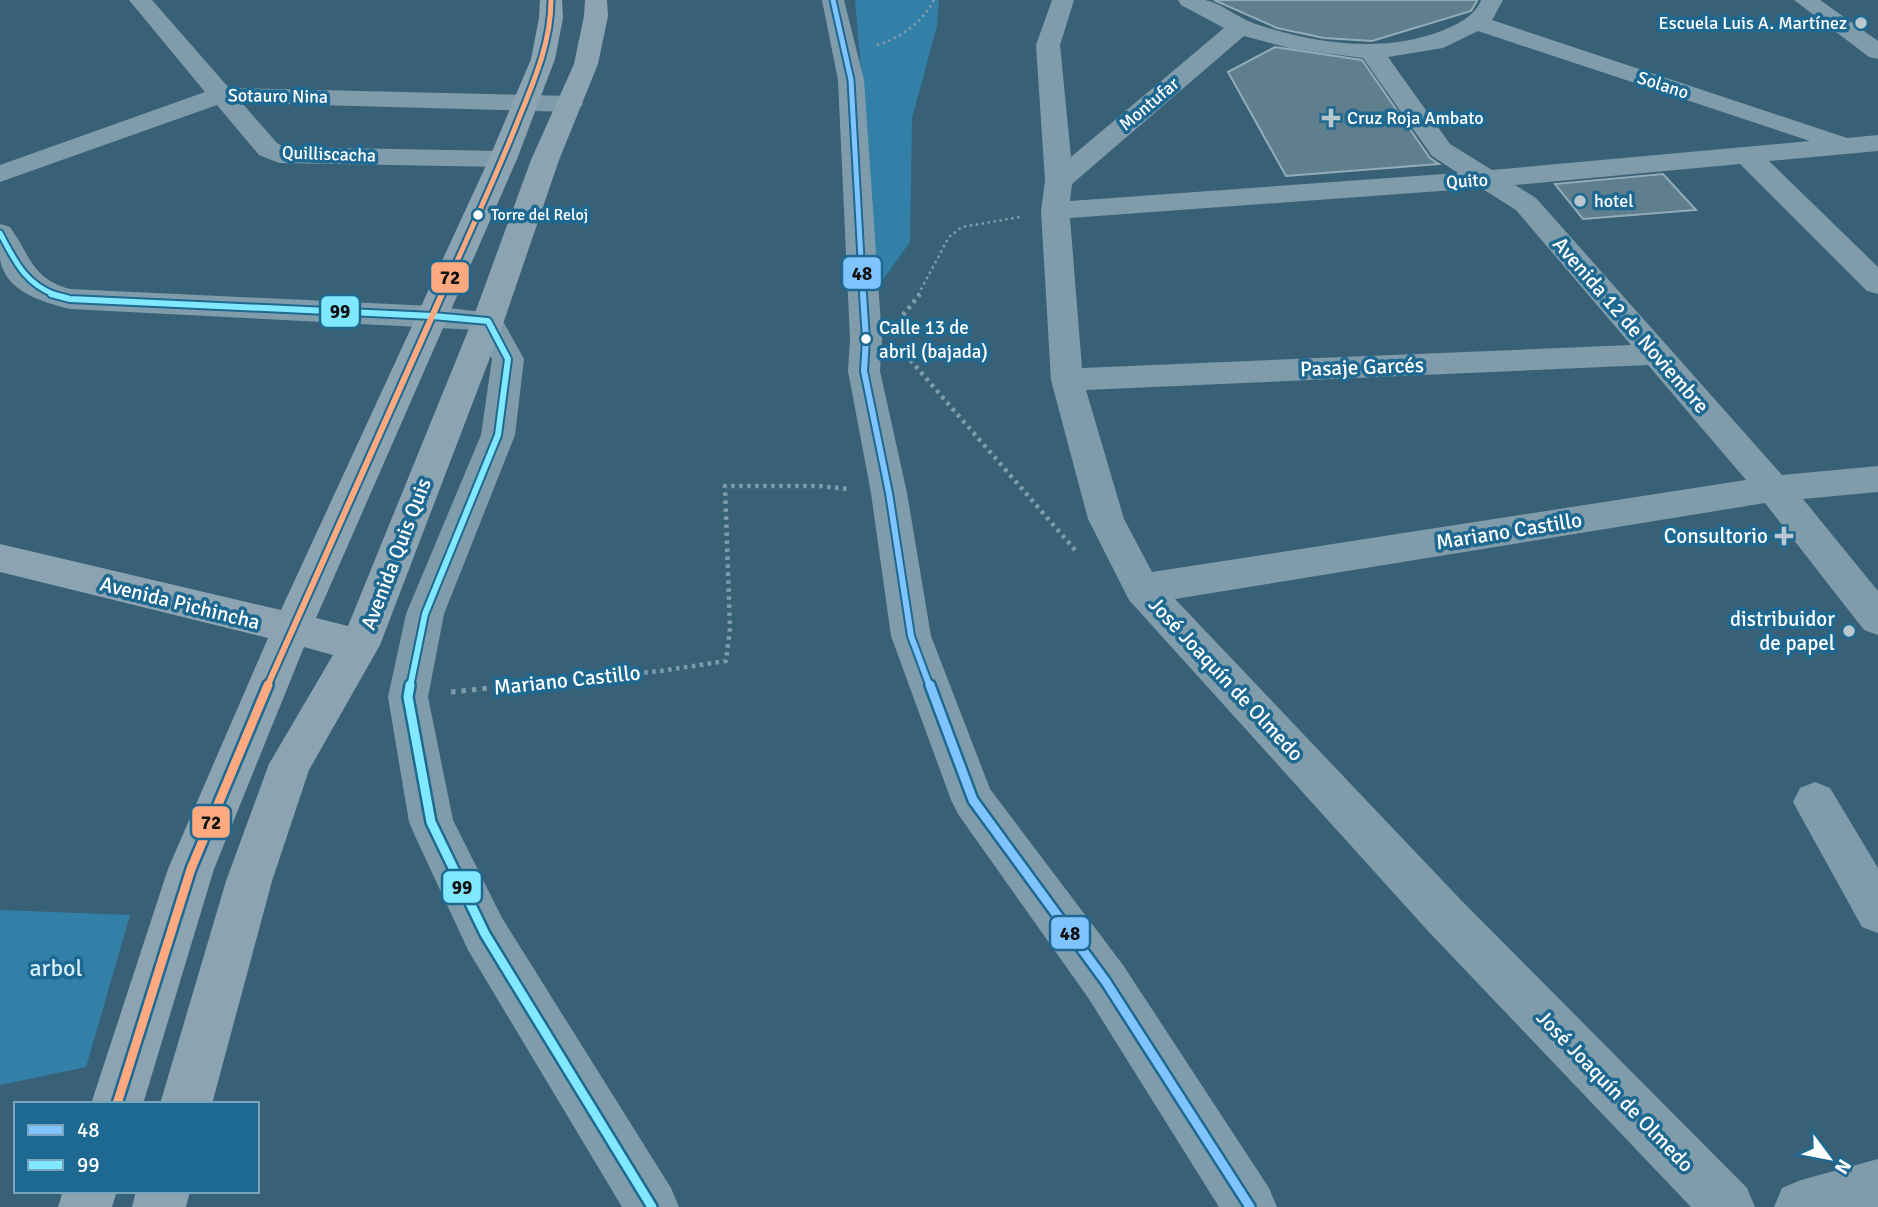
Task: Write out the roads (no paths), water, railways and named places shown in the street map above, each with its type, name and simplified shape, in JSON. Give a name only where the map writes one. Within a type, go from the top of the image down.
[{"type":"main road","points":[[118,1102],[191,869],[291,630],[503,159],[543,59],[551,19],[551,0]]},
{"type":"main road","name":"Avenida Quis Quis","points":[[187,1102],[249,881],[290,764],[360,645],[488,321],[545,160],[586,64],[596,16],[596,0]]},
{"type":"main road","name":"Avenida Pichincha","points":[[0,558],[360,645]]},
{"type":"street","name":"Quilliscacha","points":[[140,0],[268,149],[279,155],[503,159]]},
{"type":"street","points":[[833,0],[851,80],[866,339],[864,371],[889,493],[911,636],[973,800],[1106,982],[1250,1207]]},
{"type":"street","name":"José Joaquín de Olmedo","points":[[1063,0],[1048,45],[1067,380],[1106,519],[1142,589],[1444,915],[1728,1207]]},
{"type":"street","points":[[1189,0],[1240,26],[1302,44],[1370,50],[1413,47],[1449,37],[1476,23],[1491,6],[1492,0]]},
{"type":"street","points":[[1805,0],[1878,52]]},
{"type":"street","name":"Solano","points":[[1476,23],[1850,146]]},
{"type":"street","name":"Montufar","points":[[1057,196],[1240,26]]},
{"type":"street","name":"Avenida 12 de Noviembre","points":[[1370,50],[1441,150],[1526,204],[1774,489],[1878,619]]},
{"type":"street","name":"Sotauro Nina","points":[[0,174],[220,95],[570,104]]},
{"type":"street","name":"Quito","points":[[1057,196],[1486,179],[1878,143]]},
{"type":"street","points":[[1746,155],[1878,284]]},
{"type":"street","points":[[0,233],[28,283],[44,293],[70,299],[433,316],[488,321],[508,359],[498,435],[425,614],[408,697],[431,822],[485,933],[652,1207]]},
{"type":"street","name":"Pasaje Garcés","points":[[1067,380],[1658,354]]},
{"type":"street","name":"Mariano Castillo","points":[[1142,589],[1774,489],[1878,479]]},
{"type":"street","points":[[1815,802],[1878,911]]},
{"type":"street","points":[[1801,1207],[1878,1186]]},
{"type":"place","name":"Escuela Luis A. Martínez","points":[[1861,23]]},
{"type":"place","name":"Cruz Roja Ambato","points":[[1331,118]]},
{"type":"place","name":"hotel","points":[[1580,201]]},
{"type":"place","name":"Torre del Reloj","points":[[478,215]]},
{"type":"place","name":"Calle 13 de abril (bajada)","points":[[866,339]]},
{"type":"place","name":"Consultorio","points":[[1784,536]]},
{"type":"place","name":"distribuidor de papel","points":[[1849,631]]},
{"type":"park label","name":"arbol","points":[[56,968]]}]
